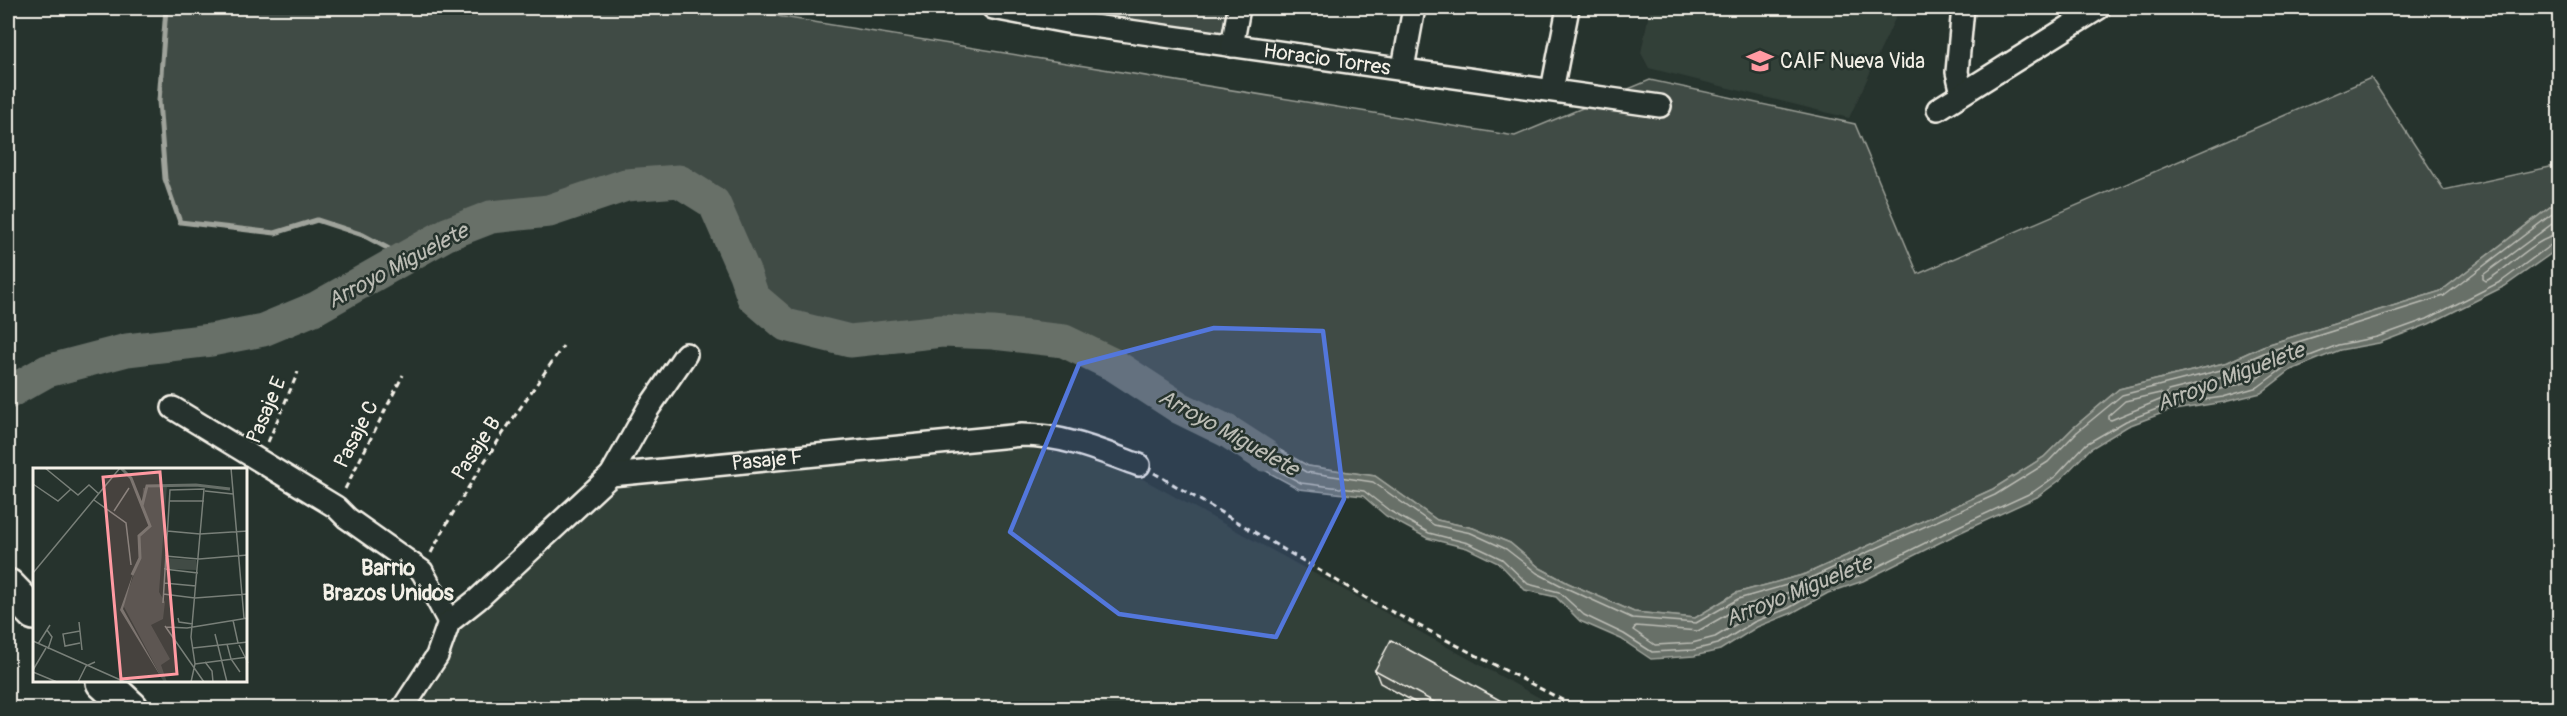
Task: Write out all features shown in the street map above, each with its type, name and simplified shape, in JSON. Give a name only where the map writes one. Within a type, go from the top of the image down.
[{"type":"main road","points":[[8,586],[33,612]]},
{"type":"main road","points":[[105,683],[131,708]]},
{"type":"street","name":"Horacio Torres","points":[[993,8],[1073,15],[1232,46],[1403,68],[1660,106]]},
{"type":"street","points":[[1232,46],[1239,8]]},
{"type":"street","points":[[1403,68],[1414,8]]},
{"type":"street","points":[[1552,90],[1568,8]]},
{"type":"street","points":[[1962,93],[1957,72],[1963,8]]},
{"type":"street","points":[[1938,109],[2099,8]]},
{"type":"street","points":[[403,708],[437,656],[448,622],[478,599],[611,475],[648,409],[686,354]]},
{"type":"street","points":[[173,408],[336,507],[347,518],[422,571],[448,622]]},
{"type":"street","name":"Pasaje F","points":[[611,475],[1022,435],[1044,435],[1069,440],[1139,465]]},
{"type":"path","name":"Pasaje B","points":[[422,571],[454,509],[483,462],[563,346]]},
{"type":"path","name":"Pasaje E","points":[[261,461],[298,372]]},
{"type":"path","name":"Pasaje C","points":[[336,507],[403,375]]},
{"type":"path","points":[[1139,465],[1373,602],[1578,708]]},
{"type":"highlighted area","points":[[1214,328],[1323,331],[1344,499],[1276,637],[1119,614],[1010,532],[1079,364]]},
{"type":"shaded area","points":[[166,8],[728,8],[1515,136],[1650,80],[1855,124],[1918,274],[2371,78],[2444,190],[2559,165],[2559,200],[2441,291],[2263,346],[2228,362],[2119,389],[2073,428],[2044,457],[1993,489],[1806,574],[1736,593],[1695,618],[1634,612],[1540,568],[1510,543],[1473,528],[1437,520],[1375,476],[1308,466],[1255,436],[1227,431],[1181,408],[1114,365],[1064,341],[993,333],[942,331],[850,341],[786,325],[753,297],[714,203],[679,181],[626,185],[549,211],[491,217],[447,234],[406,258],[363,235],[317,220],[275,233],[180,222],[165,179],[159,101]]},
{"type":"shaded area","points":[[1090,8],[1232,8],[1228,35],[1088,15]]},
{"type":"shaded area","name":"CAIF Nueva Vida","points":[[1650,8],[1900,8],[1849,118],[1649,68],[1641,53]]},
{"type":"shaded area","points":[[1022,448],[1071,454],[1121,467],[1558,708],[407,708],[471,612],[616,479]]},
{"type":"water","points":[[2559,200],[2559,248],[2505,286],[2429,324],[2379,343],[2340,350],[2291,370],[2261,393],[2224,402],[2168,411],[2128,426],[2090,449],[2060,480],[2037,497],[1863,581],[1828,593],[1792,613],[1757,627],[1720,650],[1694,656],[1651,659],[1621,639],[1580,621],[1556,597],[1525,590],[1500,564],[1467,548],[1427,538],[1386,516],[1363,496],[1299,489],[1257,466],[1227,431],[1255,436],[1308,466],[1375,476],[1437,520],[1473,528],[1510,543],[1540,568],[1634,612],[1695,618],[1736,593],[1806,574],[1993,489],[2044,457],[2073,428],[2119,389],[2228,362],[2263,346],[2441,291]]},
{"type":"building","points":[[1391,640],[1514,708],[1445,708],[1375,670]]},
{"type":"waterway","points":[[166,8],[159,101],[165,179],[180,222],[275,233],[317,220],[363,235],[406,258]]},
{"type":"waterway","name":"Arroyo Miguelete","points":[[8,393],[47,371],[127,350],[211,340],[263,330],[316,308],[447,234],[491,217],[549,211],[626,185],[679,181],[714,203],[753,297],[786,325],[850,341],[942,331],[993,333],[1064,341],[1114,365],[1180,408],[1227,431],[1264,455]]},
{"type":"place","name":"CAIF Nueva Vida","points":[[1760,61]]},
{"type":"district","name":"Barrio Brazos Unidos","points":[[388,580]]}]
